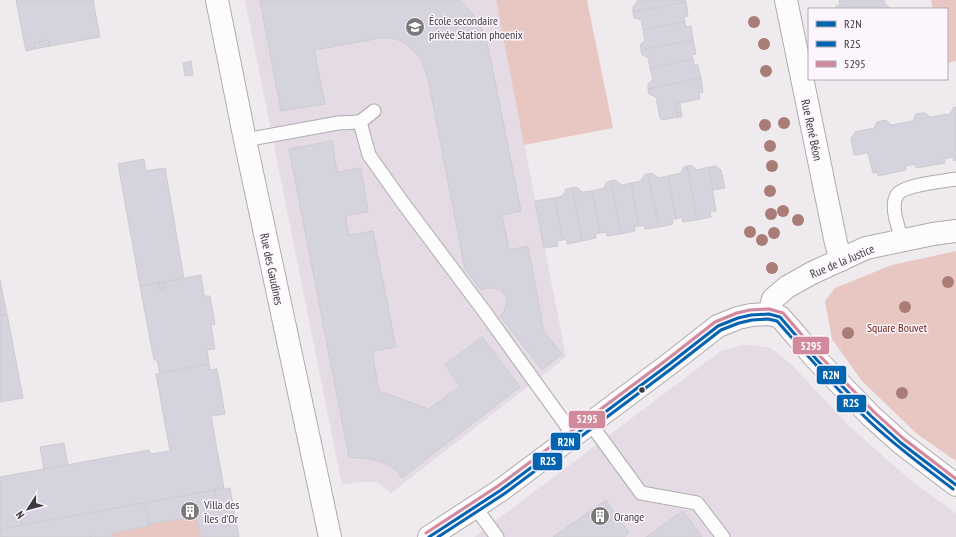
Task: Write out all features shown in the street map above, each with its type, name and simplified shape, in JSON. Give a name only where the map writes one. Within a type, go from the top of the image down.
[{"type":"street","name":"Rue des Gaudines","points":[[217,0],[245,140],[330,537]]},
{"type":"street","name":"Rue René Béon","points":[[786,0],[836,243],[841,260]]},
{"type":"street","name":"Rue de la Justice","points":[[769,314],[773,299],[787,286],[866,248],[933,234],[956,231]]},
{"type":"street","points":[[429,537],[501,490],[718,326],[738,318],[751,315],[769,314],[780,317],[816,360],[871,416],[901,443],[956,486]]},
{"type":"lane","points":[[245,140],[338,123],[360,122],[374,111]]},
{"type":"lane","points":[[360,122],[369,155],[403,203],[484,311],[582,430],[641,493],[697,503],[723,537]]},
{"type":"lane","points":[[903,240],[898,228],[894,206],[897,195],[902,190],[924,184],[956,179]]},
{"type":"lane","points":[[475,507],[497,537]]},
{"type":"shaded area","points":[[245,0],[496,0],[566,357],[391,493],[377,482],[361,482],[342,485]]},
{"type":"shaded area","points":[[742,345],[771,348],[792,365],[849,426],[915,484],[956,513],[956,537],[474,537],[721,351]]},
{"type":"green space","points":[[496,0],[587,0],[613,128],[524,145]]},
{"type":"green space","points":[[931,0],[956,0],[956,61],[948,63],[948,8],[933,8]]},
{"type":"green space","name":"Square Bouvet","points":[[956,251],[956,461],[917,434],[862,381],[832,339],[825,301],[835,288],[892,265]]},
{"type":"green space","points":[[194,514],[196,514],[201,537],[113,537],[112,533],[149,526],[148,524],[194,517]]},
{"type":"building","points":[[16,0],[93,0],[100,37],[50,46],[48,40],[34,43],[35,49],[26,51]]},
{"type":"building","points":[[260,0],[459,0],[468,8],[482,30],[489,51],[521,211],[502,215],[509,250],[528,246],[544,332],[562,354],[542,370],[500,316],[504,311],[507,302],[503,293],[499,289],[492,288],[481,290],[465,269],[428,79],[420,58],[415,52],[403,42],[389,38],[381,38],[314,50],[325,104],[281,111]]},
{"type":"building","points":[[637,0],[685,0],[686,2],[633,12],[633,7]]},
{"type":"building","points":[[839,0],[884,0],[885,4],[890,8],[837,8],[836,6],[840,5]]},
{"type":"building","points":[[686,2],[688,16],[684,17],[685,22],[643,30],[641,20],[634,18],[633,12]]},
{"type":"building","points":[[685,22],[686,27],[691,26],[693,40],[641,50],[640,45],[645,40],[643,30]]},
{"type":"building","points":[[48,40],[50,46],[35,49],[34,43]]},
{"type":"building","points":[[693,40],[696,54],[692,55],[693,59],[650,68],[648,57],[642,55],[641,50]]},
{"type":"building","points":[[693,59],[694,65],[698,65],[701,78],[648,89],[648,84],[653,79],[650,68]]},
{"type":"building","points":[[191,61],[193,75],[185,76],[183,63]]},
{"type":"building","points":[[701,78],[703,92],[699,93],[700,99],[675,104],[678,117],[663,120],[660,118],[656,97],[649,94],[648,89]]},
{"type":"building","points":[[680,103],[682,117],[678,117],[675,104]]},
{"type":"building","points":[[954,107],[956,107],[956,160],[954,161],[953,157],[944,159],[945,163],[916,168],[915,164],[905,166],[906,170],[878,176],[877,172],[873,173],[868,153],[854,155],[851,139],[855,132],[874,128],[877,122],[886,120],[891,125],[913,121],[916,114],[921,113],[925,113],[930,117],[950,114]]},
{"type":"building","points":[[332,141],[337,172],[361,168],[368,212],[346,215],[347,225],[349,235],[373,231],[396,347],[372,351],[379,391],[429,409],[460,386],[445,365],[482,337],[520,387],[402,478],[391,466],[382,462],[349,457],[289,149]]},
{"type":"building","points":[[144,159],[146,171],[165,168],[184,278],[140,286],[118,164]]},
{"type":"building","points":[[691,165],[697,170],[709,167],[716,211],[710,212],[711,217],[697,220],[687,166]]},
{"type":"building","points":[[687,166],[697,220],[683,222],[682,217],[676,219],[668,176],[681,173],[684,167]]},
{"type":"building","points":[[716,166],[721,170],[725,188],[713,190],[709,167]]},
{"type":"building","points":[[652,173],[658,178],[668,176],[676,219],[672,219],[673,224],[659,227],[648,174]]},
{"type":"building","points":[[645,174],[648,174],[659,227],[645,229],[643,225],[639,226],[631,183],[641,181]]},
{"type":"building","points":[[615,180],[622,185],[631,183],[639,226],[634,227],[635,231],[621,234],[611,181]]},
{"type":"building","points":[[611,181],[621,234],[607,236],[606,232],[600,233],[592,191],[604,188],[607,182]]},
{"type":"building","points":[[577,187],[582,192],[592,191],[600,233],[595,234],[596,238],[582,241],[572,188]]},
{"type":"building","points":[[572,188],[582,241],[567,244],[566,239],[563,240],[554,198],[563,196],[566,189]]},
{"type":"building","points":[[554,198],[563,240],[557,241],[558,246],[544,248],[535,201]]},
{"type":"building","points":[[201,275],[204,296],[210,296],[215,324],[211,325],[215,349],[207,350],[209,364],[160,373],[157,360],[154,360],[140,286],[159,283],[160,289],[166,287],[165,282]]},
{"type":"building","points":[[0,280],[7,314],[0,316]]},
{"type":"building","points":[[165,282],[166,287],[160,289],[159,283]]},
{"type":"building","points":[[7,314],[23,398],[0,402],[0,316]]},
{"type":"building","points":[[209,364],[210,370],[217,369],[225,414],[211,416],[224,488],[0,529],[0,477],[149,450],[151,454],[170,451],[156,374]]},
{"type":"building","points":[[64,443],[68,465],[44,469],[40,447]]},
{"type":"building","points":[[230,488],[233,505],[218,508],[215,490]]},
{"type":"building","name":"Villa des Îles d'Or","points":[[215,490],[218,508],[233,505],[239,537],[201,537],[196,514],[194,514],[195,517],[148,524],[145,503]]},
{"type":"building","name":"Orange","points":[[606,500],[629,533],[624,537],[553,537]]},
{"type":"building","points":[[145,503],[149,526],[112,533],[113,537],[0,537],[0,529]]},
{"type":"building","name":"Orange","points":[[683,511],[702,537],[646,537]]},
{"type":"transit line","name":"5295","points":[[426,533],[498,486],[715,322],[737,313],[750,310],[769,309],[783,313],[821,357],[874,412],[904,439],[956,479]]},
{"type":"transit line","name":"R2N","points":[[429,537],[501,490],[718,326],[738,318],[751,315],[769,314],[780,317],[817,360],[871,416],[901,443],[956,485]]},
{"type":"transit line","name":"R2S","points":[[438,537],[504,494],[721,330],[752,320],[768,319],[777,321],[833,384],[868,420],[899,447],[953,489]]},
{"type":"place","name":"École secondaire privée Station phoenix","points":[[415,27]]},
{"type":"place","name":"Villa des Îles d'Or","points":[[190,511]]},
{"type":"place","name":"Orange","points":[[600,516]]}]
